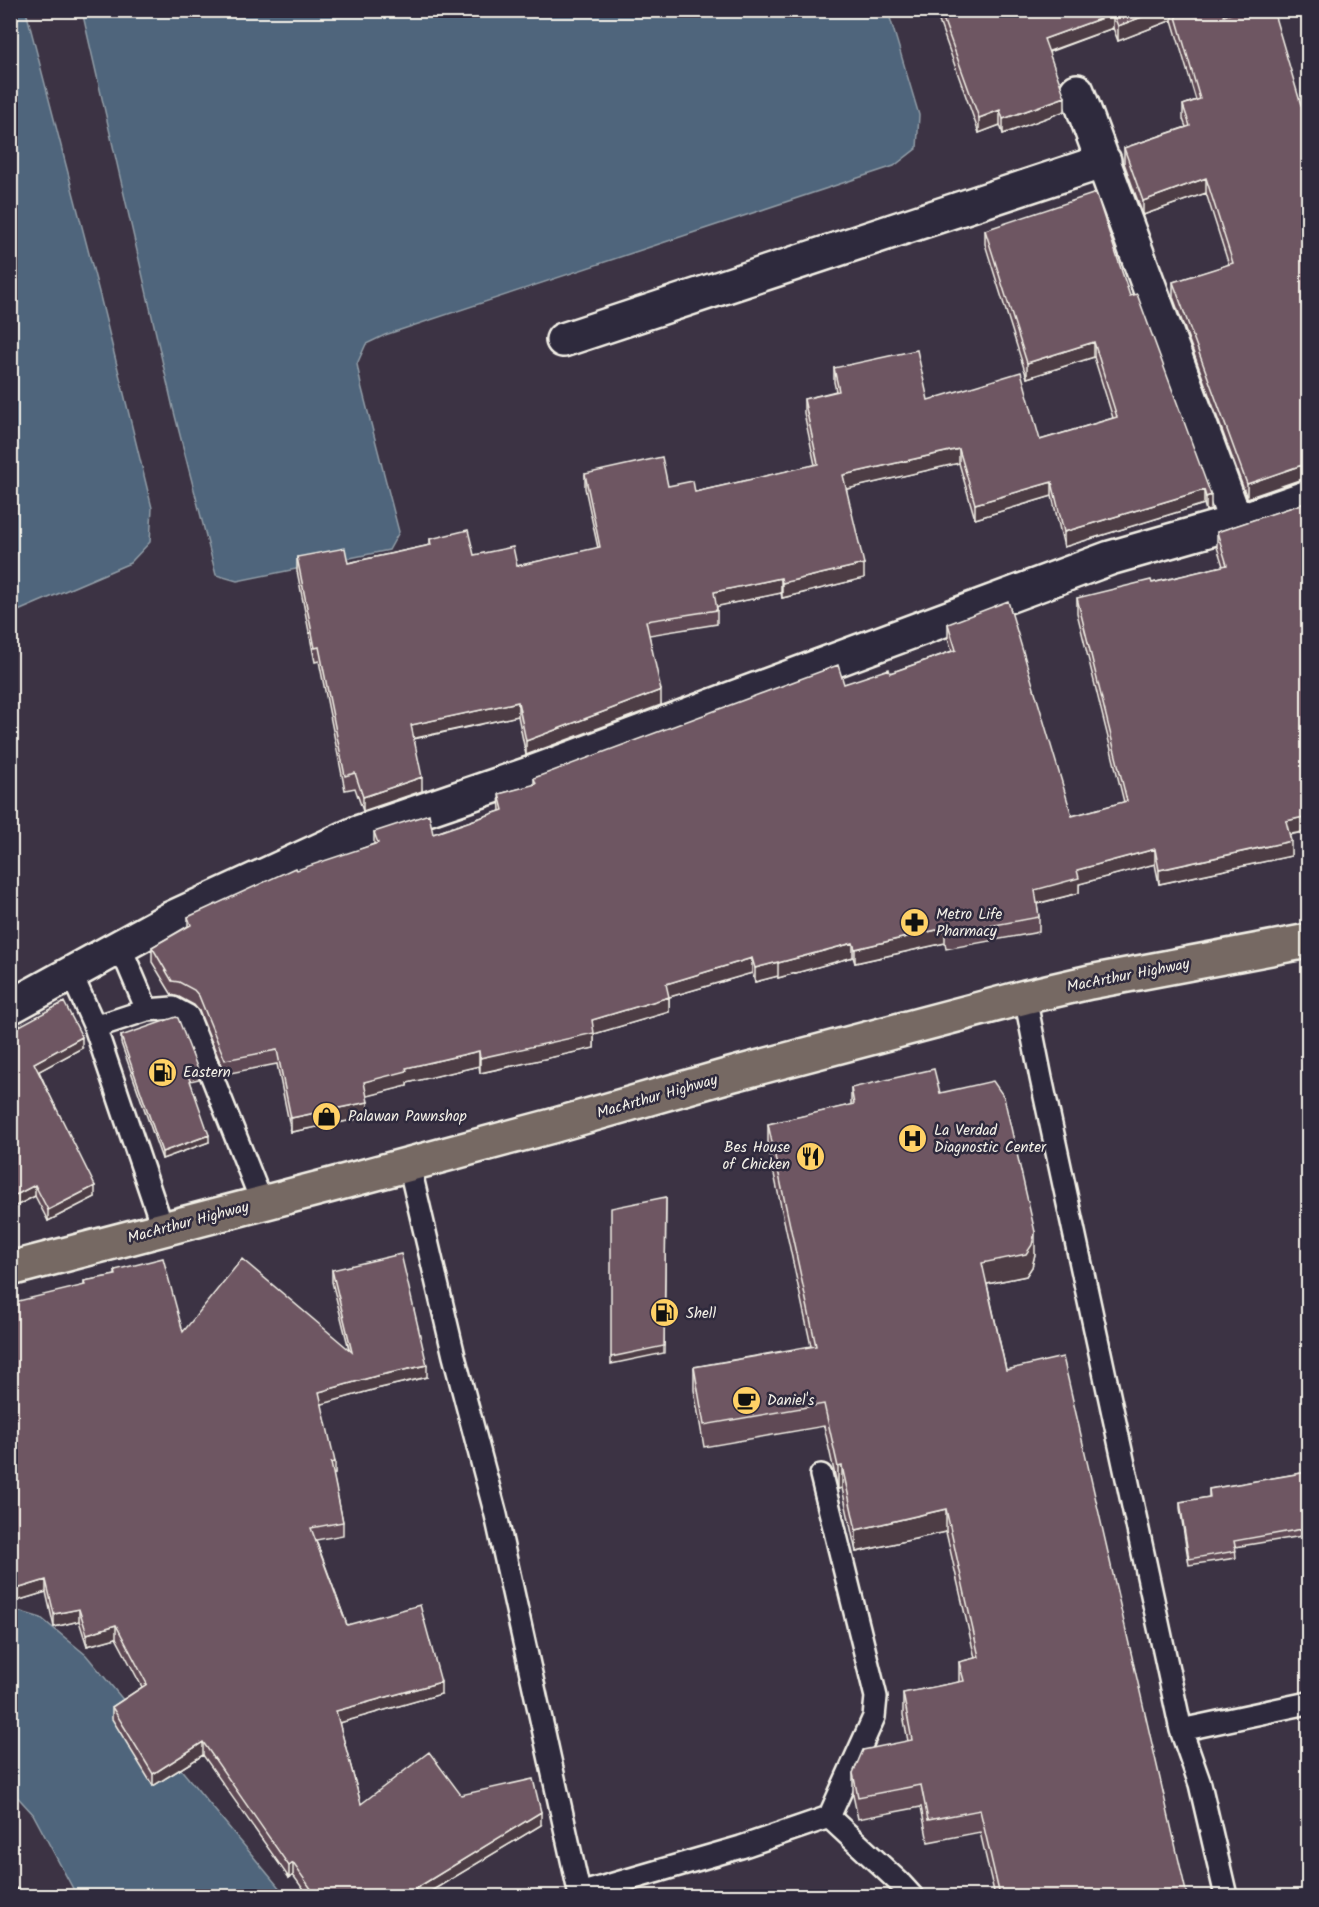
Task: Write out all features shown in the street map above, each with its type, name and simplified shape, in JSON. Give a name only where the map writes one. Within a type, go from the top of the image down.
[{"type":"highway","name":"MacArthur Highway","points":[[10,1269],[552,1126],[730,1075],[1025,997],[1090,982],[1307,948]]},
{"type":"street","points":[[1077,91],[1236,522]]},
{"type":"street","points":[[563,340],[1104,161]]},
{"type":"street","points":[[10,1007],[172,918],[357,833],[529,774],[1110,558],[1236,522],[1308,497]]},
{"type":"lane","points":[[120,946],[147,1010]]},
{"type":"lane","points":[[70,973],[95,1027],[163,1229]]},
{"type":"lane","points":[[1025,997],[1181,1730],[1200,1784],[1226,1896]]},
{"type":"lane","points":[[95,1027],[147,1010],[173,1008],[188,1016],[262,1203]]},
{"type":"lane","points":[[409,1164],[454,1356],[496,1515],[580,1895],[741,1847],[829,1817],[874,1717],[876,1697],[821,1475]]},
{"type":"lane","points":[[1181,1730],[1308,1703]]},
{"type":"lane","points":[[829,1817],[912,1896]]},
{"type":"water","points":[[10,11],[26,11],[152,508],[150,542],[130,563],[11,614]]},
{"type":"water","points":[[82,11],[888,11],[919,115],[917,148],[894,166],[385,335],[366,344],[357,364],[399,532],[389,550],[237,581],[216,575],[173,408]]},
{"type":"water","points":[[11,1609],[41,1618],[86,1655],[286,1896],[77,1896],[33,1814],[11,1790]]},
{"type":"building","points":[[940,10],[1160,10],[1118,26],[1113,14],[1044,39],[1065,97],[1003,119],[1000,110],[979,118]]},
{"type":"building","points":[[1174,10],[1222,10],[1224,16],[1242,10],[1273,10],[1301,105],[1308,103],[1308,464],[1247,484],[1173,282],[1233,263],[1206,178],[1143,201],[1124,148],[1190,126],[1183,105],[1200,99]]},
{"type":"building","points":[[1096,193],[1130,296],[1137,294],[1211,495],[1206,497],[1204,490],[1064,532],[1052,482],[975,504],[959,449],[843,475],[864,564],[782,583],[781,578],[714,592],[717,610],[646,621],[661,690],[526,741],[518,702],[411,725],[422,777],[363,797],[355,773],[345,776],[319,647],[315,648],[297,557],[345,548],[348,563],[431,545],[430,539],[468,530],[474,555],[513,547],[517,566],[600,547],[585,474],[662,457],[668,486],[693,481],[695,492],[818,464],[804,399],[839,391],[834,368],[917,350],[928,400],[1021,372],[1040,440],[1117,417],[1094,342],[1027,363],[985,230]]},
{"type":"building","points":[[1308,502],[1308,816],[1286,821],[1291,841],[1159,870],[1155,849],[1077,870],[1079,878],[1035,890],[1039,917],[946,934],[945,928],[855,949],[853,943],[755,968],[752,958],[666,984],[669,997],[592,1020],[594,1033],[480,1058],[479,1051],[406,1068],[407,1071],[364,1082],[368,1102],[291,1118],[277,1050],[225,1060],[199,996],[194,990],[172,981],[152,947],[191,925],[188,917],[295,868],[297,870],[378,843],[374,832],[429,814],[433,834],[503,810],[499,794],[536,784],[534,778],[838,665],[844,684],[889,669],[890,673],[956,650],[948,624],[1008,601],[1072,816],[1127,801],[1077,598],[1227,565],[1217,532]]},
{"type":"building","points":[[64,1002],[82,1037],[34,1063],[95,1186],[48,1210],[35,1185],[10,1198],[10,1026],[12,1025],[14,1029]]},
{"type":"building","points":[[176,1017],[199,1072],[188,1075],[209,1135],[162,1152],[121,1036]]},
{"type":"building","points":[[934,1069],[940,1093],[993,1081],[1004,1097],[1035,1232],[1032,1245],[1026,1254],[982,1263],[1006,1370],[1063,1357],[1187,1896],[1000,1896],[980,1810],[928,1820],[921,1785],[858,1797],[853,1773],[863,1750],[912,1740],[903,1693],[964,1681],[959,1662],[979,1657],[946,1509],[856,1530],[842,1466],[838,1467],[824,1404],[704,1425],[694,1367],[816,1346],[768,1124],[854,1104],[851,1088]]},
{"type":"building","points":[[666,1197],[664,1346],[611,1357],[611,1208]]},
{"type":"building","points":[[401,1254],[427,1365],[319,1392],[335,1462],[331,1463],[343,1522],[311,1528],[347,1625],[420,1605],[441,1682],[336,1711],[361,1804],[429,1752],[461,1795],[533,1779],[541,1812],[415,1889],[420,1896],[316,1896],[293,1863],[289,1866],[203,1742],[153,1774],[112,1707],[147,1684],[116,1625],[87,1634],[79,1609],[54,1614],[46,1580],[10,1591],[10,1303],[85,1285],[84,1281],[116,1275],[115,1270],[163,1258],[183,1332],[242,1259],[352,1352],[332,1270]]},
{"type":"building","points":[[1308,1472],[1308,1528],[1234,1541],[1236,1551],[1189,1559],[1180,1502],[1210,1497],[1209,1489]]},
{"type":"building","points":[[10,1885],[31,1896],[10,1896]]},
{"type":"place","name":"Metro Life Pharmacy","points":[[915,923]]},
{"type":"place","name":"Eastern","points":[[162,1072]]},
{"type":"place","name":"Palawan Pawnshop","points":[[327,1116]]},
{"type":"place","name":"La Verdad Diagnostic Center","points":[[913,1139]]},
{"type":"place","name":"Bes House of Chicken","points":[[811,1156]]},
{"type":"place","name":"Shell","points":[[665,1313]]},
{"type":"place","name":"Daniel's","points":[[746,1400]]}]
